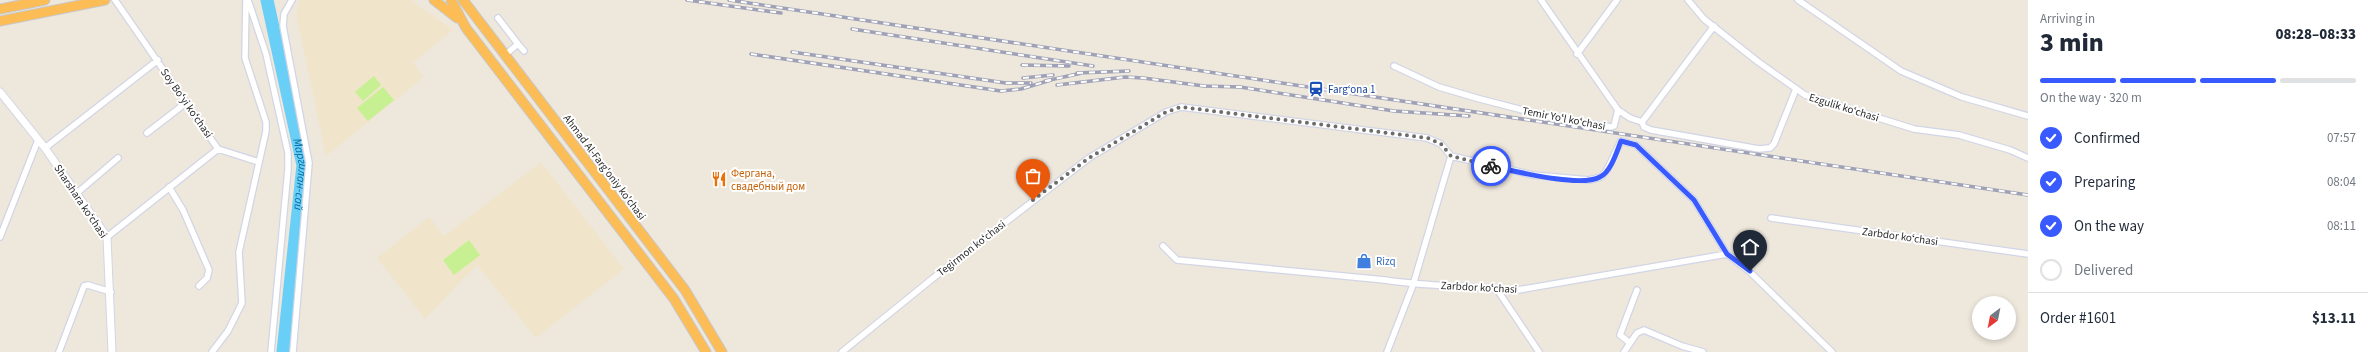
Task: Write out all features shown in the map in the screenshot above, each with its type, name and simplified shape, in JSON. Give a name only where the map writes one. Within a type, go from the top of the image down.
[{"type":"highway","points":[[0,9],[45,0]]},
{"type":"highway","points":[[0,21],[104,0]]},
{"type":"highway","points":[[434,0],[453,12],[466,28],[674,299],[706,352]]},
{"type":"highway","points":[[451,0],[466,28]]},
{"type":"highway","name":"Ahmad Al-Farg'oniy ko'chasi","points":[[463,0],[685,290],[722,352]]},
{"type":"street","name":"Soy Boʻyi koʻchasi","points":[[107,237],[218,149],[158,60],[115,0]]},
{"type":"street","points":[[212,352],[228,331],[242,303],[239,252],[266,132],[266,122],[245,58],[247,0]]},
{"type":"street","points":[[247,0],[266,54],[288,153],[288,169],[271,352]]},
{"type":"street","points":[[292,0],[284,14],[283,26],[309,163],[293,352]]},
{"type":"street","name":"Temir Yoʻl koʻchasi","points":[[1394,66],[1439,87],[1557,119],[1611,127],[1617,121],[1618,110],[1577,54],[1541,0]]},
{"type":"street","points":[[1577,54],[1617,0]]},
{"type":"street","name":"Ezgulik koʻchasi","points":[[1688,0],[1704,19],[1756,61],[1805,95],[1914,128],[1959,135],[2010,150],[2028,158]]},
{"type":"street","points":[[1798,0],[1900,71],[1962,97],[2028,116]]},
{"type":"street","points":[[498,18],[524,51]]},
{"type":"street","points":[[1642,122],[1714,26]]},
{"type":"street","points":[[505,55],[518,44]]},
{"type":"street","points":[[45,148],[158,60]]},
{"type":"street","points":[[1618,110],[1630,118],[1642,122],[1644,127],[1651,130],[1759,149],[1770,148],[1774,144],[1796,89]]},
{"type":"street","name":"Sharshara koʻchasi","points":[[0,92],[45,148],[107,237],[111,292],[112,352]]},
{"type":"street","points":[[147,133],[187,102]]},
{"type":"street","name":"Tegirmon koʻchasi","points":[[842,352],[938,275],[1089,158],[1166,112],[1181,107],[1428,138],[1441,144],[1451,156]]},
{"type":"street","points":[[0,237],[38,140]]},
{"type":"street","points":[[1387,352],[1413,285],[1451,156],[1533,175],[1589,180],[1601,177],[1607,170],[1621,141],[1636,145],[1694,200],[1727,254],[1750,271],[1832,352]]},
{"type":"street","points":[[218,149],[259,162]]},
{"type":"street","points":[[77,192],[118,158]]},
{"type":"street","points":[[169,187],[183,210],[209,270],[208,278],[199,286]]},
{"type":"street","name":"Zarbdor koʻchasi","points":[[1771,218],[2028,254]]},
{"type":"street","name":"Zarbdor koʻchasi","points":[[1163,246],[1177,260],[1385,280],[1413,285],[1496,288],[1512,291],[1727,254]]},
{"type":"street","points":[[59,352],[84,286],[88,285],[111,292]]},
{"type":"street","points":[[1496,288],[1539,352]]},
{"type":"street","points":[[1630,343],[1620,335],[1637,290]]},
{"type":"street","points":[[1624,352],[1637,334],[1644,330],[1682,346],[1703,352]]},
{"type":"shaded area","points":[[300,0],[411,0],[453,30],[413,63],[424,77],[326,156],[296,14]]},
{"type":"shaded area","points":[[541,162],[624,269],[536,338],[477,265],[425,319],[377,258],[429,217],[444,236]]},
{"type":"green space","points":[[374,76],[381,85],[363,101],[355,92]]},
{"type":"green space","points":[[383,87],[394,100],[368,121],[357,108]]},
{"type":"green space","points":[[469,240],[480,255],[454,275],[443,260]]},
{"type":"waterway","name":"Маргилан-сай","points":[[267,0],[303,165],[283,352]]},
{"type":"railway","points":[[687,0],[781,13]]},
{"type":"railway","points":[[729,0],[2028,195]]},
{"type":"railway","points":[[852,29],[1093,66]]},
{"type":"railway","points":[[792,52],[1006,83],[1031,83]]},
{"type":"railway","points":[[751,54],[1001,91],[1021,89],[1051,80]]},
{"type":"railway","points":[[1022,65],[1069,66]]},
{"type":"railway","points":[[1077,73],[1129,71]]},
{"type":"railway","points":[[1045,81],[1082,73]]},
{"type":"railway","points":[[1023,78],[1053,75]]},
{"type":"railway","points":[[1057,85],[1125,77],[1143,78],[1204,86],[1240,87],[1394,111],[1469,116]]},
{"type":"way so far","points":[[1033,200],[1089,158],[1166,112],[1181,107],[1428,138],[1441,144],[1448,150],[1451,156],[1491,166]]},
{"type":"place","name":"Farg‘ona 1","points":[[1316,89]]},
{"type":"place","name":"Фергана, свадебный дом","points":[[719,179]]},
{"type":"place","name":"Rizq","points":[[1364,261]]},
{"type":"route","points":[[1491,166],[1533,175],[1570,180],[1589,180],[1601,177],[1607,170],[1621,141],[1636,145],[1694,200],[1727,254],[1750,271]]}]
